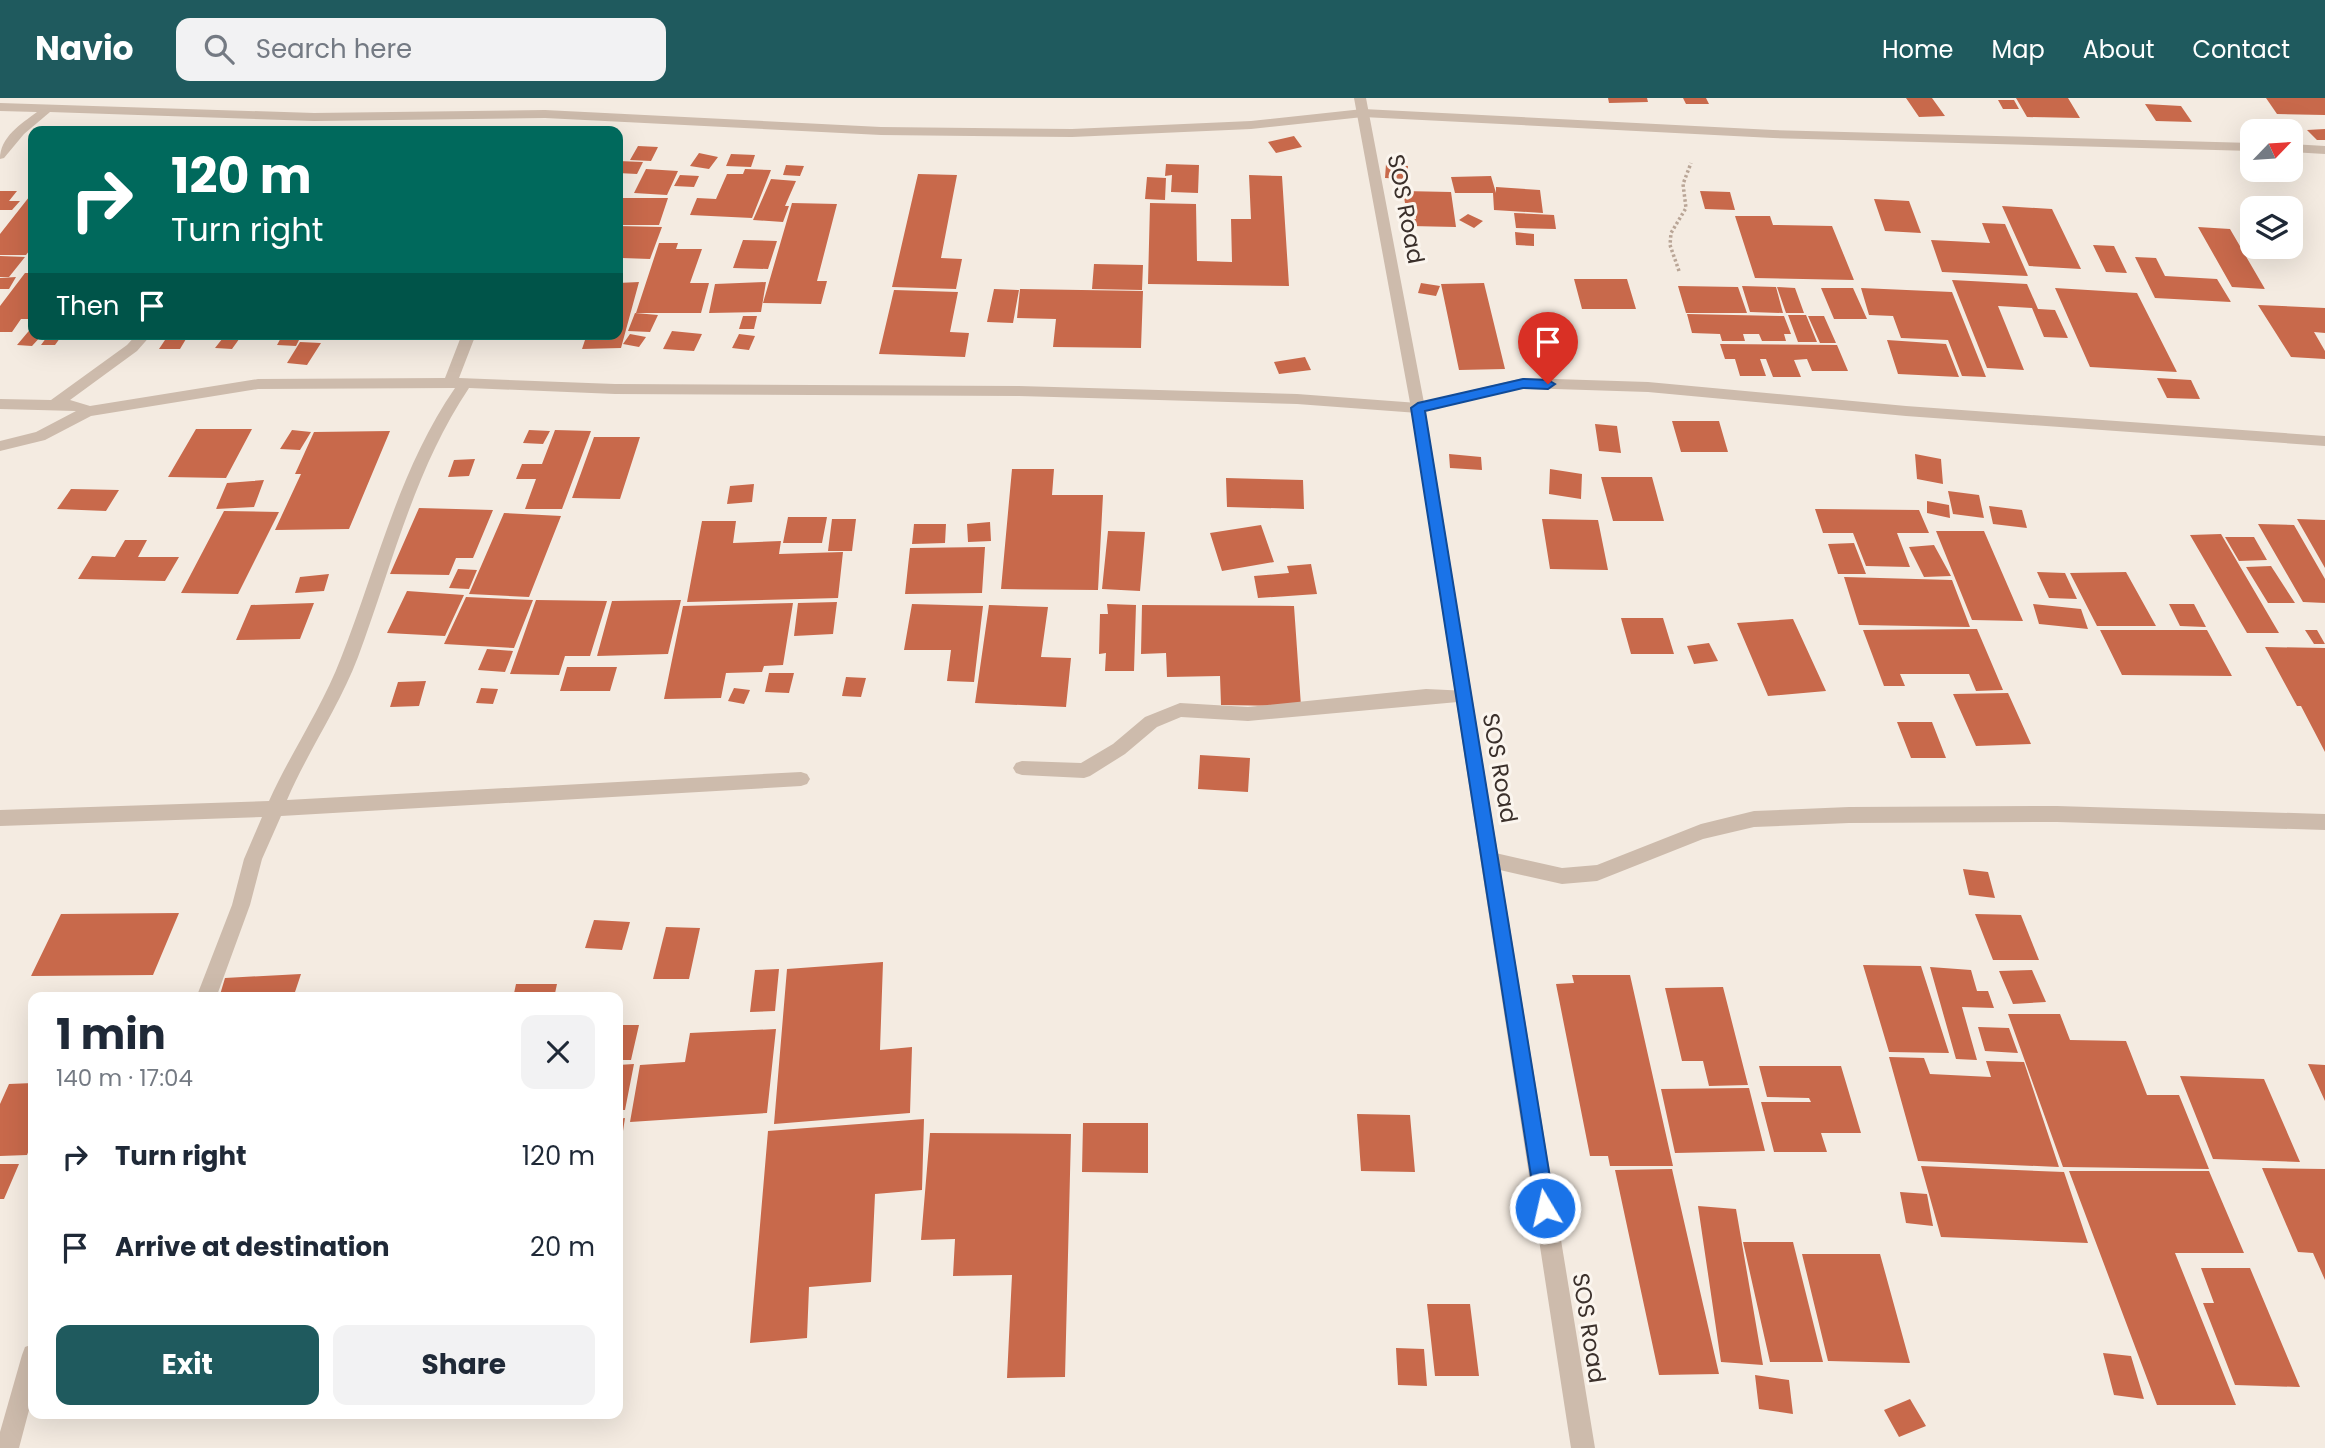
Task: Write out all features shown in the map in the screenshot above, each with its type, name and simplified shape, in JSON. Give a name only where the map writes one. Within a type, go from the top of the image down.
[{"type":"street","points":[[545,114],[559,98]]},
{"type":"street","points":[[0,107],[360,116],[545,114],[881,131],[1072,133],[1251,125],[1362,105],[1773,134],[2240,147]]},
{"type":"street","name":"SOS Road","points":[[1362,105],[1418,408],[1583,1448]]},
{"type":"street","points":[[0,155],[20,131],[46,110]]},
{"type":"street","points":[[356,126],[360,116]]},
{"type":"street","points":[[2303,149],[2325,150]]},
{"type":"street","points":[[56,403],[139,340]]},
{"type":"street","points":[[208,992],[233,929],[253,859],[288,778],[321,720],[349,660],[414,475],[458,384],[468,340]]},
{"type":"street","points":[[0,446],[40,436],[88,411],[258,384],[1045,392],[1297,399],[1418,408],[1523,383],[1648,387],[1906,411],[2325,441]]},
{"type":"street","points":[[0,404],[56,403],[77,405],[88,411]]},
{"type":"street","points":[[1022,768],[1084,771],[1151,722],[1180,710],[1248,714],[1426,696],[1463,696]]},
{"type":"street","points":[[0,818],[212,812],[276,806],[802,779]]},
{"type":"street","points":[[1491,860],[1562,876],[1597,873],[1701,832],[1754,819],[1849,815],[2057,814],[2325,822]]},
{"type":"street","points":[[7,1448],[28,1373]]},
{"type":"path","points":[[1679,271],[1670,246],[1671,233],[1686,208],[1683,184],[1703,129]]},
{"type":"building","points":[[1608,98],[1647,98],[1648,102],[1609,103]]},
{"type":"building","points":[[1683,98],[1706,98],[1709,104],[1686,104]]},
{"type":"building","points":[[1906,98],[1932,98],[1945,116],[1919,117]]},
{"type":"building","points":[[2016,98],[2068,98],[2080,118],[2027,117]]},
{"type":"building","points":[[2266,98],[2325,98],[2325,115],[2277,114]]},
{"type":"building","points":[[1998,100],[2014,100],[2019,109],[2003,109]]},
{"type":"building","points":[[2145,104],[2181,106],[2192,122],[2156,121]]},
{"type":"building","points":[[2325,129],[2325,140],[2317,140],[2307,130]]},
{"type":"building","points":[[1294,136],[1302,147],[1276,153],[1268,142]]},
{"type":"building","points":[[638,146],[658,147],[651,161],[630,160]]},
{"type":"building","points":[[699,153],[718,157],[709,169],[690,166]]},
{"type":"building","points":[[731,154],[755,155],[751,167],[726,166]]},
{"type":"building","points":[[623,161],[643,162],[637,174],[623,173]]},
{"type":"building","points":[[1166,164],[1199,165],[1198,193],[1171,192],[1172,175],[1165,176]]},
{"type":"building","points":[[1386,164],[1408,166],[1407,179],[1385,178]]},
{"type":"building","points":[[786,165],[804,166],[800,176],[783,175]]},
{"type":"building","points":[[646,169],[678,171],[667,195],[634,193]]},
{"type":"building","points":[[745,169],[771,170],[752,218],[690,215],[697,198],[716,199],[727,174],[743,174]]},
{"type":"building","points":[[918,174],[957,175],[941,258],[962,259],[956,289],[892,287]]},
{"type":"building","points":[[680,175],[699,176],[694,187],[674,186]]},
{"type":"building","points":[[1249,175],[1282,176],[1289,286],[1148,284],[1150,203],[1196,204],[1197,261],[1232,262],[1231,219],[1251,219]]},
{"type":"building","points":[[1491,176],[1496,193],[1496,187],[1540,190],[1543,213],[1494,210],[1493,193],[1455,193],[1451,177]]},
{"type":"building","points":[[1147,177],[1166,178],[1165,200],[1145,199]]},
{"type":"building","points":[[771,179],[796,181],[785,206],[789,206],[783,222],[753,220]]},
{"type":"building","points":[[0,191],[17,191],[9,201],[20,201],[12,210],[0,210]]},
{"type":"building","points":[[1403,191],[1451,192],[1456,227],[1411,226],[1410,219],[1416,219],[1415,203],[1405,203]]},
{"type":"building","points":[[1700,191],[1730,192],[1735,210],[1705,209]]},
{"type":"building","points":[[28,198],[26,255],[0,255],[0,234]]},
{"type":"building","points":[[623,198],[668,198],[659,225],[623,225]]},
{"type":"building","points":[[1874,199],[1909,201],[1921,233],[1885,231]]},
{"type":"building","points":[[792,203],[837,204],[817,281],[827,281],[821,304],[763,303]]},
{"type":"building","points":[[2002,206],[2052,209],[2081,269],[2029,266]]},
{"type":"building","points":[[1514,213],[1554,215],[1556,229],[1516,228]]},
{"type":"building","points":[[1468,214],[1483,221],[1474,228],[1459,220]]},
{"type":"building","points":[[1735,216],[1770,216],[1773,225],[1832,226],[1854,280],[1755,278]]},
{"type":"building","points":[[1982,223],[2005,224],[2028,276],[1942,272],[1931,240],[1990,243]]},
{"type":"building","points":[[623,226],[662,227],[650,259],[623,258]]},
{"type":"building","points":[[2198,227],[2230,229],[2240,246],[2240,259],[2248,259],[2265,289],[2232,287]]},
{"type":"building","points":[[1515,232],[1534,234],[1534,246],[1516,245]]},
{"type":"building","points":[[743,240],[777,241],[768,269],[733,268]]},
{"type":"building","points":[[659,243],[678,243],[676,249],[702,249],[690,283],[709,283],[701,313],[636,313]]},
{"type":"building","points":[[2093,245],[2114,246],[2127,273],[2106,272]]},
{"type":"building","points":[[0,256],[25,257],[9,277],[0,277]]},
{"type":"building","points":[[2135,257],[2156,258],[2165,276],[2217,279],[2231,302],[2155,298]]},
{"type":"building","points":[[1094,264],[1143,265],[1142,290],[1092,289]]},
{"type":"building","points":[[25,273],[28,273],[28,319],[21,319],[12,332],[0,332],[0,306]]},
{"type":"building","points":[[16,277],[9,289],[0,289],[0,278]]},
{"type":"building","points":[[1574,279],[1627,279],[1636,309],[1582,309]]},
{"type":"building","points":[[1952,280],[2027,284],[2038,309],[2055,310],[2068,338],[2044,337],[2032,308],[1998,306],[2024,370],[1987,368]]},
{"type":"building","points":[[639,282],[621,348],[582,349],[585,340],[623,340],[623,283]]},
{"type":"building","points":[[766,282],[761,312],[709,313],[715,284]]},
{"type":"building","points":[[1421,283],[1440,286],[1436,296],[1418,293]]},
{"type":"building","points":[[1484,283],[1505,369],[1459,370],[1441,284]]},
{"type":"building","points":[[1678,286],[1738,287],[1747,313],[1686,313]]},
{"type":"building","points":[[1742,286],[1776,287],[1783,313],[1750,312]]},
{"type":"building","points":[[1777,287],[1795,288],[1804,313],[1786,313]]},
{"type":"building","points":[[1821,288],[1853,288],[1867,319],[1834,319]]},
{"type":"building","points":[[1861,288],[1952,292],[1986,377],[1962,376],[1948,340],[1901,338],[1893,316],[1869,315]]},
{"type":"building","points":[[2055,288],[2137,293],[2177,372],[2090,367]]},
{"type":"building","points":[[994,289],[1019,290],[1013,323],[987,322]]},
{"type":"building","points":[[1020,289],[1143,291],[1141,348],[1053,347],[1056,319],[1017,318]]},
{"type":"building","points":[[894,290],[958,292],[950,332],[969,333],[965,357],[879,354]]},
{"type":"building","points":[[2258,305],[2325,308],[2325,333],[2314,332],[2325,351],[2325,359],[2291,357]]},
{"type":"building","points":[[635,313],[658,315],[650,332],[628,331]]},
{"type":"building","points":[[1687,314],[1784,316],[1791,334],[1784,334],[1786,341],[1762,341],[1759,334],[1743,334],[1745,341],[1722,341],[1720,334],[1692,333]]},
{"type":"building","points":[[1788,315],[1806,315],[1817,342],[1798,342]]},
{"type":"building","points":[[743,316],[757,316],[754,329],[739,329]]},
{"type":"building","points":[[1808,316],[1824,316],[1836,343],[1820,343]]},
{"type":"building","points":[[672,331],[702,334],[694,351],[663,349]]},
{"type":"building","points":[[28,332],[28,340],[38,340],[32,346],[17,345]]},
{"type":"building","points":[[630,334],[646,337],[639,347],[623,344]]},
{"type":"building","points":[[739,334],[755,336],[749,350],[732,348]]},
{"type":"building","points":[[45,340],[59,340],[55,345],[41,345]]},
{"type":"building","points":[[165,340],[185,340],[180,349],[159,349]]},
{"type":"building","points":[[221,340],[238,340],[232,349],[215,348]]},
{"type":"building","points":[[280,340],[299,340],[296,346],[277,345]]},
{"type":"building","points":[[1887,340],[1946,344],[1959,377],[1898,374]]},
{"type":"building","points":[[300,342],[321,343],[307,365],[287,363]]},
{"type":"building","points":[[1720,344],[1837,345],[1848,371],[1812,371],[1807,359],[1794,360],[1801,377],[1773,377],[1766,359],[1760,359],[1766,376],[1740,376],[1735,359],[1725,359]]},
{"type":"building","points":[[1305,357],[1311,370],[1279,374],[1274,362]]},
{"type":"building","points":[[2157,378],[2191,380],[2200,399],[2167,398]]},
{"type":"building","points":[[1672,421],[1719,421],[1728,452],[1681,452]]},
{"type":"building","points":[[1595,424],[1617,426],[1621,453],[1599,451]]},
{"type":"building","points":[[196,429],[252,429],[226,478],[168,477]]},
{"type":"building","points":[[292,430],[311,432],[300,450],[280,449]]},
{"type":"building","points":[[529,430],[550,431],[543,444],[523,443]]},
{"type":"building","points":[[555,430],[591,431],[562,509],[525,509],[536,479],[516,479],[522,464],[542,464]]},
{"type":"building","points":[[390,431],[349,529],[275,530],[301,474],[295,474],[314,432]]},
{"type":"building","points":[[594,437],[640,437],[620,499],[572,498]]},
{"type":"building","points":[[1449,454],[1481,457],[1482,470],[1450,468]]},
{"type":"building","points":[[1915,454],[1941,459],[1943,484],[1917,479]]},
{"type":"building","points":[[475,459],[469,476],[448,477],[454,460]]},
{"type":"building","points":[[1012,469],[1054,469],[1052,495],[1103,495],[1098,590],[1001,589]]},
{"type":"building","points":[[1550,469],[1582,474],[1581,499],[1549,494]]},
{"type":"building","points":[[1601,477],[1652,477],[1664,521],[1613,521]]},
{"type":"building","points":[[1226,478],[1303,480],[1304,509],[1227,507]]},
{"type":"building","points":[[264,480],[254,507],[216,509],[227,483]]},
{"type":"building","points":[[754,484],[752,502],[727,504],[730,486]]},
{"type":"building","points":[[71,489],[119,490],[106,511],[57,509]]},
{"type":"building","points":[[1948,491],[1979,495],[1984,518],[1953,514]]},
{"type":"building","points":[[1927,501],[1949,505],[1950,518],[1927,513]]},
{"type":"building","points":[[1989,506],[2022,510],[2027,528],[1993,524]]},
{"type":"building","points":[[419,508],[493,510],[473,558],[456,558],[449,575],[390,574]]},
{"type":"building","points":[[1815,509],[1919,510],[1929,533],[1897,533],[1910,567],[1866,566],[1853,533],[1823,533]]},
{"type":"building","points":[[224,511],[279,512],[238,594],[181,593]]},
{"type":"building","points":[[504,513],[561,516],[529,597],[469,594]]},
{"type":"building","points":[[788,517],[827,517],[822,543],[783,543]]},
{"type":"building","points":[[832,519],[856,519],[852,551],[828,551]]},
{"type":"building","points":[[1542,519],[1598,520],[1608,570],[1550,569]]},
{"type":"building","points":[[2297,519],[2325,520],[2325,568]]},
{"type":"building","points":[[702,521],[736,521],[733,543],[781,541],[779,554],[843,552],[838,598],[687,602]]},
{"type":"building","points":[[990,522],[991,541],[968,542],[967,524]]},
{"type":"building","points":[[914,524],[946,524],[945,543],[912,544]]},
{"type":"building","points":[[2258,524],[2294,525],[2325,579],[2325,603],[2303,602]]},
{"type":"building","points":[[1261,525],[1274,562],[1222,571],[1210,533]]},
{"type":"building","points":[[1108,531],[1145,532],[1140,591],[1102,589]]},
{"type":"building","points":[[1936,531],[1984,531],[2023,621],[1972,620]]},
{"type":"building","points":[[2221,534],[2279,633],[2247,633],[2190,535]]},
{"type":"building","points":[[2225,537],[2254,537],[2267,560],[2239,561]]},
{"type":"building","points":[[125,540],[147,540],[138,557],[179,557],[165,581],[78,579],[92,556],[115,557]]},
{"type":"building","points":[[1854,543],[1866,574],[1838,574],[1828,544]]},
{"type":"building","points":[[1934,545],[1951,576],[1924,577],[1909,547]]},
{"type":"building","points":[[985,547],[982,593],[905,594],[910,548]]},
{"type":"building","points":[[1311,564],[1317,594],[1258,598],[1254,576],[1289,573],[1287,566]]},
{"type":"building","points":[[2271,566],[2295,603],[2268,603],[2246,567]]},
{"type":"building","points":[[458,569],[477,570],[469,589],[449,588]]},
{"type":"building","points":[[2037,572],[2065,573],[2077,599],[2049,598]]},
{"type":"building","points":[[2126,572],[2156,626],[2097,626],[2070,573]]},
{"type":"building","points":[[329,574],[324,591],[295,593],[300,577]]},
{"type":"building","points":[[1844,577],[1952,580],[1970,627],[1859,625]]},
{"type":"building","points":[[407,591],[464,595],[445,636],[387,633]]},
{"type":"building","points":[[466,597],[533,600],[514,648],[444,644]]},
{"type":"building","points":[[536,600],[607,601],[590,656],[565,656],[559,675],[510,674]]},
{"type":"building","points":[[681,600],[668,654],[597,656],[612,601]]},
{"type":"building","points":[[837,602],[833,634],[794,636],[798,603]]},
{"type":"building","points":[[314,603],[300,639],[236,640],[251,605]]},
{"type":"building","points":[[793,603],[783,665],[764,666],[762,672],[726,673],[721,698],[664,699],[683,606]]},
{"type":"building","points":[[912,604],[983,606],[974,682],[947,681],[951,650],[904,650]]},
{"type":"building","points":[[1107,604],[1136,605],[1134,671],[1105,671],[1106,653],[1099,654],[1100,614],[1108,614]]},
{"type":"building","points":[[2033,604],[2081,609],[2088,629],[2039,624]]},
{"type":"building","points":[[2169,604],[2194,604],[2206,627],[2180,626]]},
{"type":"building","points":[[989,605],[1048,607],[1041,657],[1071,658],[1066,707],[975,703]]},
{"type":"building","points":[[1142,605],[1294,606],[1301,706],[1221,705],[1220,676],[1167,677],[1166,653],[1141,654]]},
{"type":"building","points":[[1621,618],[1663,618],[1674,654],[1631,654]]},
{"type":"building","points":[[1793,619],[1826,691],[1768,696],[1737,623]]},
{"type":"building","points":[[1977,629],[2003,690],[1976,691],[1969,674],[1900,674],[1905,686],[1884,686],[1863,630]]},
{"type":"building","points":[[2100,630],[2207,630],[2232,676],[2122,675]]},
{"type":"building","points":[[2305,630],[2317,630],[2325,644],[2314,644]]},
{"type":"building","points":[[1709,643],[1718,661],[1694,664],[1687,646]]},
{"type":"building","points":[[2265,647],[2325,648],[2325,752],[2301,706],[2297,706]]},
{"type":"building","points":[[487,649],[513,651],[505,672],[478,670]]},
{"type":"building","points":[[567,667],[617,667],[610,691],[560,691]]},
{"type":"building","points":[[769,673],[794,673],[789,693],[765,692]]},
{"type":"building","points":[[846,677],[866,678],[861,697],[842,696]]},
{"type":"building","points":[[426,681],[419,706],[390,707],[398,682]]},
{"type":"building","points":[[481,688],[498,689],[493,704],[476,703]]},
{"type":"building","points":[[734,688],[750,690],[744,704],[728,701]]},
{"type":"building","points":[[2008,693],[2031,744],[1976,746],[1953,694]]},
{"type":"building","points":[[1897,722],[1932,722],[1946,758],[1911,758]]},
{"type":"building","points":[[1200,755],[1250,758],[1248,792],[1198,789]]},
{"type":"building","points":[[1963,869],[1988,872],[1995,898],[1969,895]]},
{"type":"building","points":[[179,913],[153,975],[31,976],[61,914]]},
{"type":"building","points":[[1975,914],[2021,915],[2039,960],[1993,960]]},
{"type":"building","points":[[594,920],[630,922],[622,950],[585,948]]},
{"type":"building","points":[[666,927],[700,928],[689,979],[653,979]]},
{"type":"building","points":[[883,962],[880,1050],[912,1047],[910,1113],[774,1124],[787,969]]},
{"type":"building","points":[[1863,965],[1921,966],[1949,1053],[1889,1052]]},
{"type":"building","points":[[1930,967],[1971,970],[1977,991],[1988,991],[1994,1008],[1962,1007],[1977,1060],[1956,1059]]},
{"type":"building","points":[[779,969],[775,1011],[750,1012],[755,970]]},
{"type":"building","points":[[2032,970],[2046,1002],[2013,1004],[1999,971]]},
{"type":"building","points":[[301,974],[295,992],[221,992],[225,978]]},
{"type":"building","points":[[1572,975],[1630,975],[1673,1166],[1610,1166],[1608,1156],[1590,1156],[1556,984],[1574,983]]},
{"type":"building","points":[[516,984],[557,984],[555,992],[514,992]]},
{"type":"building","points":[[1723,987],[1748,1085],[1709,1086],[1703,1061],[1682,1061],[1665,988]]},
{"type":"building","points":[[2008,1014],[2060,1014],[2070,1040],[2126,1041],[2147,1095],[2179,1095],[2209,1169],[2063,1167]]},
{"type":"building","points":[[623,1025],[639,1025],[631,1060],[623,1060]]},
{"type":"building","points":[[1978,1027],[2009,1028],[2018,1053],[1985,1051]]},
{"type":"building","points":[[776,1029],[767,1113],[630,1122],[640,1065],[685,1062],[690,1033]]},
{"type":"building","points":[[1889,1057],[1924,1058],[1930,1074],[1991,1077],[1986,1061],[2024,1062],[2059,1167],[1918,1161]]},
{"type":"building","points":[[634,1064],[625,1110],[623,1110],[623,1065]]},
{"type":"building","points":[[2308,1064],[2325,1065],[2325,1101]]},
{"type":"building","points":[[1759,1066],[1841,1066],[1861,1133],[1821,1133],[1827,1152],[1774,1152],[1761,1102],[1811,1102],[1809,1098],[1767,1097]]},
{"type":"building","points":[[2180,1076],[2264,1079],[2300,1162],[2213,1159]]},
{"type":"building","points":[[28,1083],[27,1155],[0,1156],[0,1104],[9,1084]]},
{"type":"building","points":[[1749,1088],[1765,1151],[1675,1153],[1661,1089]]},
{"type":"building","points":[[1357,1114],[1410,1115],[1415,1172],[1361,1171]]},
{"type":"building","points":[[924,1119],[922,1190],[875,1194],[871,1282],[809,1287],[807,1338],[750,1343],[768,1131]]},
{"type":"building","points":[[1083,1123],[1148,1123],[1148,1173],[1082,1172]]},
{"type":"building","points":[[930,1133],[1071,1134],[1065,1377],[1007,1378],[1012,1275],[953,1276],[955,1239],[921,1240]]},
{"type":"building","points":[[0,1164],[19,1164],[4,1199],[0,1199]]},
{"type":"building","points":[[1921,1166],[2064,1172],[2088,1243],[1941,1237]]},
{"type":"building","points":[[2262,1168],[2325,1169],[2325,1280],[2313,1253],[2298,1252]]},
{"type":"building","points":[[1672,1169],[1719,1374],[1659,1375],[1615,1170]]},
{"type":"building","points":[[2069,1171],[2209,1171],[2244,1253],[2175,1253],[2236,1405],[2157,1405]]},
{"type":"building","points":[[1900,1192],[1927,1194],[1933,1226],[1906,1223]]},
{"type":"building","points":[[1698,1206],[1736,1209],[1763,1365],[1721,1362]]},
{"type":"building","points":[[1743,1242],[1793,1242],[1823,1362],[1770,1362]]},
{"type":"building","points":[[1802,1254],[1880,1254],[1910,1363],[1828,1361]]},
{"type":"building","points":[[2201,1268],[2250,1268],[2300,1387],[2235,1385],[2203,1303],[2214,1303]]},
{"type":"building","points":[[1427,1304],[1470,1304],[1479,1376],[1435,1376]]},
{"type":"building","points":[[1396,1348],[1424,1349],[1427,1386],[1398,1385]]},
{"type":"building","points":[[2103,1353],[2131,1356],[2144,1399],[2114,1395]]},
{"type":"building","points":[[1755,1375],[1789,1380],[1793,1414],[1759,1409]]},
{"type":"building","points":[[1910,1399],[1926,1426],[1899,1437],[1884,1410]]},
{"type":"route","points":[[1545,1208],[1418,408],[1523,383],[1548,384]]}]
